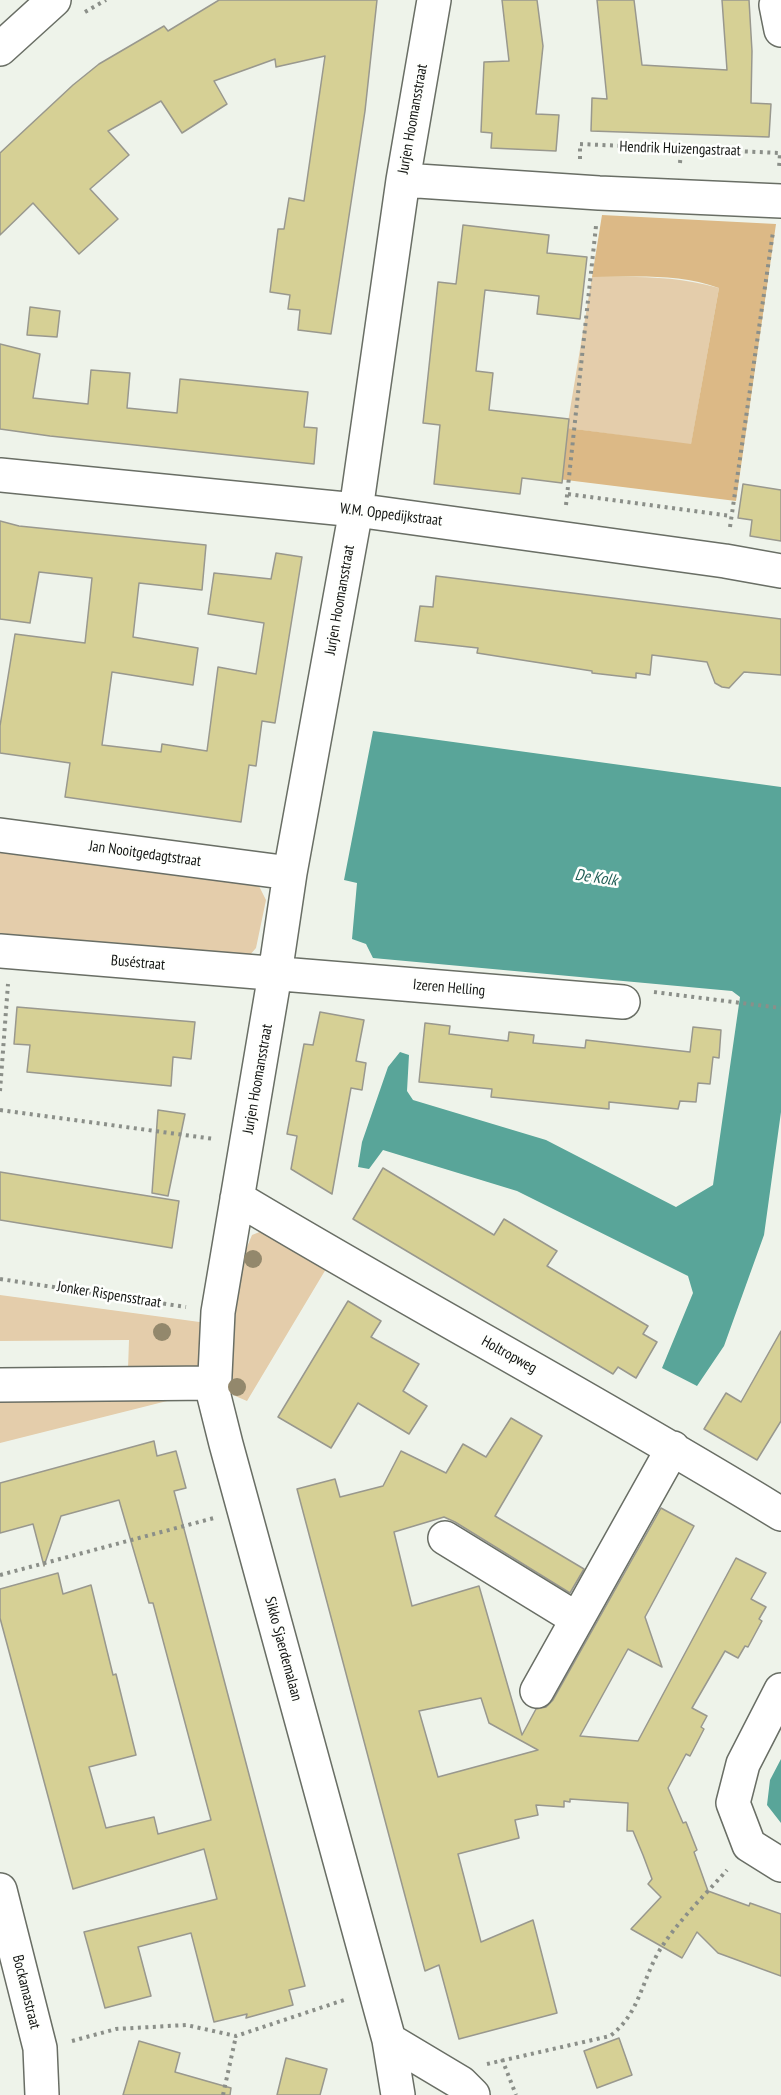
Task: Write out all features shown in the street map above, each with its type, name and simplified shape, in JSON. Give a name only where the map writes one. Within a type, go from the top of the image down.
[{"type":"street","points":[[0,49],[54,0]]},
{"type":"street","name":"Jurjen Hoomansstraat","points":[[237,1198],[276,974],[290,873],[356,510],[403,180],[434,0]]},
{"type":"street","points":[[403,180],[590,193],[779,201]]},
{"type":"street","name":"W.M. Oppedijkstraat","points":[[0,475],[356,510],[725,561],[781,571]]},
{"type":"street","name":"Jan Nooitgedagtstraat","points":[[0,835],[290,873]]},
{"type":"street","name":"Buséstraat","points":[[5,952],[276,974]]},
{"type":"street","name":"Izeren Helling","points":[[276,974],[623,1002]]},
{"type":"street","name":"Sikko Sjaerdemalaan","points":[[237,1198],[218,1312],[214,1396],[376,1990],[389,2040],[398,2095]]},
{"type":"street","name":"Holtropweg","points":[[237,1198],[348,1264],[673,1448],[781,1514]]},
{"type":"street","points":[[0,1385],[214,1383]]},
{"type":"street","points":[[537,1690],[673,1448]]},
{"type":"street","points":[[446,1538],[577,1619]]},
{"type":"street","points":[[781,1690],[743,1764],[733,1803],[749,1845],[781,1865]]},
{"type":"street","name":"Bockamastraat","points":[[0,1890],[40,2048],[42,2095]]},
{"type":"street","points":[[389,2040],[462,2086]]},
{"type":"path","name":"Hendrik Huizengastraat","points":[[590,193],[580,144],[780,153],[779,201]]},
{"type":"path","points":[[563,538],[590,193]]},
{"type":"path","points":[[725,561],[779,201]]},
{"type":"path","points":[[568,494],[731,516]]},
{"type":"path","points":[[0,1091],[5,952]]},
{"type":"path","points":[[623,1002],[634,990],[781,1008]]},
{"type":"path","points":[[0,1110],[247,1143]]},
{"type":"path","name":"Jonker Rispensstraat","points":[[0,1279],[218,1312]]},
{"type":"path","points":[[0,1575],[245,1510]]},
{"type":"path","points":[[462,2086],[502,2059],[610,2036],[623,2026],[637,2002],[659,1950],[749,1845]]},
{"type":"path","points":[[40,2048],[128,2028],[186,2025],[236,2036],[376,1990]]},
{"type":"path","points":[[223,2095],[236,2036]]},
{"type":"path","points":[[502,2059],[516,2095]]},
{"type":"shaded area","points":[[602,215],[776,224],[736,501],[558,479],[567,428],[691,444],[719,288],[672,278],[592,277]]},
{"type":"shaded area","points":[[592,277],[671,279],[719,288],[691,445],[567,428]]},
{"type":"shaded area","points":[[0,852],[259,886],[266,900],[256,948],[249,956],[0,944]]},
{"type":"shaded area","points":[[262,1231],[326,1269],[247,1401],[233,1395],[232,1354],[240,1264],[252,1235]]},
{"type":"shaded area","points":[[0,1295],[207,1323],[199,1372],[128,1369],[129,1340],[0,1341]]},
{"type":"shaded area","points":[[0,1394],[187,1396],[0,1443]]},
{"type":"water","name":"De Kolk","points":[[373,731],[781,787],[781,1112],[764,1235],[724,1346],[697,1386],[662,1368],[693,1293],[688,1276],[517,1191],[383,1150],[369,1169],[358,1167],[362,1142],[388,1067],[400,1052],[409,1055],[407,1091],[413,1100],[546,1140],[676,1207],[713,1185],[740,997],[732,991],[373,958],[366,944],[352,939],[357,883],[344,880]]},
{"type":"water","points":[[781,1759],[781,1823],[767,1805],[770,1780]]},
{"type":"building","points":[[219,0],[377,0],[365,111],[331,334],[298,330],[300,310],[288,309],[290,295],[270,292],[278,229],[284,229],[289,198],[304,201],[325,56],[276,67],[275,59],[214,81],[227,104],[182,133],[161,101],[108,131],[129,155],[90,189],[118,219],[79,254],[33,203],[0,235],[0,153],[99,64],[164,26],[168,31]]},
{"type":"building","points":[[502,0],[537,0],[543,46],[536,114],[559,115],[556,151],[491,148],[492,133],[481,132],[484,62],[509,61]]},
{"type":"building","points":[[597,0],[634,0],[642,65],[727,70],[722,0],[749,0],[752,51],[751,103],[771,104],[769,137],[591,131],[592,98],[607,99]]},
{"type":"building","points":[[463,225],[549,235],[547,253],[587,257],[580,319],[537,314],[539,296],[485,290],[476,371],[493,373],[489,410],[569,419],[562,483],[522,478],[520,494],[434,484],[440,425],[423,423],[438,282],[456,284]]},
{"type":"building","points":[[30,307],[60,311],[57,337],[27,335]]},
{"type":"building","points":[[0,344],[40,354],[33,398],[88,404],[91,370],[130,373],[127,408],[177,413],[180,379],[308,392],[304,427],[317,428],[314,464],[0,429]]},
{"type":"building","points":[[743,484],[781,490],[781,541],[750,536],[752,520],[738,518]]},
{"type":"building","points":[[0,521],[19,526],[206,545],[202,590],[139,583],[133,637],[198,648],[193,685],[112,672],[102,745],[161,752],[162,744],[207,751],[218,667],[256,674],[264,623],[208,614],[214,573],[271,579],[276,553],[302,557],[275,723],[262,721],[256,766],[249,765],[241,822],[65,797],[70,763],[0,753],[0,726],[15,634],[85,643],[92,578],[39,572],[30,623],[0,619]]},
{"type":"building","points":[[436,576],[781,619],[781,675],[744,672],[729,688],[715,683],[707,662],[652,655],[650,675],[636,673],[636,678],[592,673],[592,671],[477,653],[478,648],[415,641],[420,606],[433,607]]},
{"type":"building","points":[[17,1007],[195,1022],[191,1059],[173,1057],[171,1086],[27,1072],[30,1045],[14,1044]]},
{"type":"building","points":[[320,1012],[364,1020],[356,1061],[366,1063],[362,1090],[351,1088],[332,1194],[291,1169],[297,1136],[287,1134],[304,1044],[313,1045]]},
{"type":"building","points":[[425,1023],[450,1026],[449,1034],[508,1041],[509,1032],[534,1035],[533,1043],[585,1048],[586,1040],[690,1052],[693,1027],[721,1030],[719,1058],[713,1057],[710,1084],[698,1083],[696,1102],[680,1101],[678,1109],[609,1102],[609,1109],[491,1097],[492,1089],[419,1082]]},
{"type":"building","points":[[158,1110],[185,1114],[168,1196],[152,1193]]},
{"type":"building","points":[[383,1168],[494,1235],[504,1219],[557,1251],[547,1266],[648,1326],[643,1334],[657,1342],[636,1378],[618,1367],[613,1374],[353,1219]]},
{"type":"building","points":[[0,1172],[179,1201],[172,1248],[0,1220]]},
{"type":"building","points":[[348,1301],[381,1321],[371,1337],[419,1364],[403,1391],[427,1406],[409,1434],[358,1403],[331,1448],[278,1417]]},
{"type":"building","points":[[781,1331],[781,1421],[757,1460],[704,1429],[726,1393],[741,1402]]},
{"type":"building","points":[[511,1418],[542,1436],[495,1516],[584,1569],[570,1593],[444,1517],[394,1532],[412,1606],[479,1586],[522,1735],[536,1709],[546,1707],[553,1700],[661,1508],[694,1526],[645,1617],[662,1667],[628,1649],[580,1736],[638,1741],[736,1558],[766,1573],[751,1599],[766,1607],[759,1619],[762,1621],[748,1647],[745,1646],[738,1658],[725,1651],[692,1708],[707,1716],[701,1727],[704,1729],[690,1756],[686,1754],[668,1788],[683,1823],[686,1822],[697,1850],[694,1852],[708,1891],[749,1906],[750,1903],[781,1914],[781,1976],[718,1953],[697,1932],[682,1958],[631,1929],[661,1897],[648,1884],[652,1879],[643,1855],[633,1831],[627,1831],[628,1803],[570,1799],[570,1802],[564,1801],[564,1807],[536,1805],[538,1815],[515,1820],[519,1838],[458,1854],[481,1942],[533,1920],[557,2013],[459,2039],[439,1965],[425,1971],[297,1489],[335,1479],[340,1497],[383,1486],[401,1451],[446,1473],[463,1444],[486,1457]],"holes":[[[481,1698],[489,1723],[538,1750],[438,1777],[419,1711]]]},
{"type":"building","points":[[154,1441],[157,1456],[176,1451],[186,1488],[174,1491],[305,1986],[289,1990],[293,2005],[246,2018],[247,2014],[214,2022],[191,1933],[138,1947],[151,1996],[105,2008],[84,1932],[217,1899],[204,1849],[73,1889],[0,1618],[0,1589],[58,1573],[63,1594],[91,1585],[136,1755],[89,1767],[106,1828],[154,1817],[158,1834],[211,1820],[153,1603],[149,1603],[119,1500],[61,1516],[44,1566],[33,1524],[0,1533],[0,1483]]},
{"type":"building","points":[[619,2038],[632,2075],[597,2088],[584,2051]]},
{"type":"building","points":[[139,2041],[180,2053],[175,2072],[231,2088],[230,2095],[123,2095]]},
{"type":"building","points":[[286,2058],[327,2069],[320,2095],[277,2095]]}]
